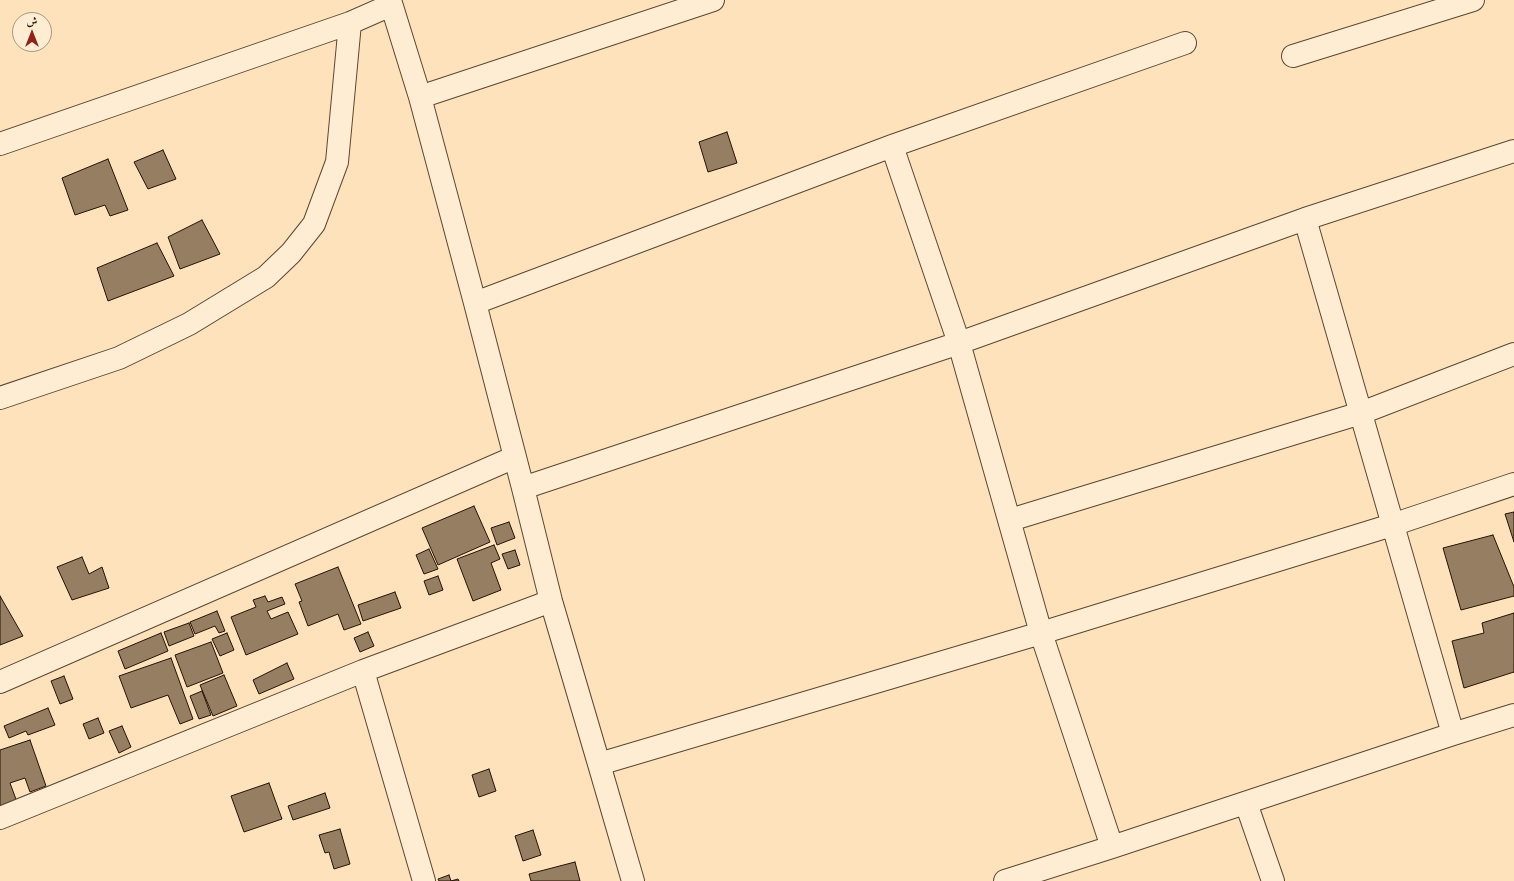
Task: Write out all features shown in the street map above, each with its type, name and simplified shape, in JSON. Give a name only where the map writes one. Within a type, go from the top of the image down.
[{"type":"street","points":[[420,98],[713,0]]},
{"type":"street","points":[[1293,56],[1473,0]]},
{"type":"street","points":[[0,144],[350,23],[391,2],[420,98],[475,303],[551,601],[600,764],[633,881]]},
{"type":"street","points":[[0,398],[119,358],[189,324],[266,277],[291,253],[314,224],[337,162],[350,23]]},
{"type":"street","points":[[475,303],[892,146],[1185,43]]},
{"type":"street","points":[[892,146],[959,343],[1041,633],[1112,847]]},
{"type":"street","points":[[523,488],[959,343],[1305,219],[1514,151]]},
{"type":"street","points":[[1305,219],[1453,734]]},
{"type":"street","points":[[1010,520],[1361,413],[1514,354]]},
{"type":"street","points":[[0,682],[515,457]]},
{"type":"street","points":[[600,764],[1041,633],[1392,525],[1514,484]]},
{"type":"street","points":[[0,818],[363,671],[551,601]]},
{"type":"street","points":[[363,671],[424,881]]},
{"type":"street","points":[[1005,881],[1514,715]]},
{"type":"street","points":[[1246,803],[1273,881]]},
{"type":"building","points":[[727,132],[737,163],[708,172],[699,142]]},
{"type":"building","points":[[163,150],[176,179],[148,189],[134,162]]},
{"type":"building","points":[[108,159],[128,210],[110,216],[105,205],[75,215],[62,178]]},
{"type":"building","points":[[202,220],[220,254],[180,269],[168,237]]},
{"type":"building","points":[[157,243],[174,276],[108,301],[97,268]]},
{"type":"building","points":[[474,506],[490,542],[438,565],[422,528]]},
{"type":"building","points":[[1514,512],[1514,542],[1505,514]]},
{"type":"building","points":[[509,522],[515,538],[497,545],[491,528]]},
{"type":"building","points":[[1493,535],[1514,587],[1514,596],[1461,610],[1443,548]]},
{"type":"building","points":[[494,545],[500,559],[491,563],[501,590],[473,601],[457,559]]},
{"type":"building","points":[[429,549],[438,569],[424,574],[416,555]]},
{"type":"building","points":[[515,550],[520,565],[508,569],[502,554]]},
{"type":"building","points":[[82,557],[89,574],[102,567],[109,588],[72,600],[57,567]]},
{"type":"building","points":[[338,567],[361,624],[344,630],[338,614],[308,626],[299,602],[302,601],[295,584]]},
{"type":"building","points":[[438,576],[443,590],[429,595],[424,581]]},
{"type":"building","points":[[395,592],[401,608],[363,621],[358,605]]},
{"type":"building","points":[[0,596],[23,636],[0,645]]},
{"type":"building","points":[[265,596],[268,602],[282,597],[285,604],[267,611],[271,619],[288,612],[298,634],[246,655],[231,617],[256,607],[253,600]]},
{"type":"building","points":[[217,611],[225,631],[219,633],[215,626],[195,634],[190,622]]},
{"type":"building","points":[[1514,613],[1514,672],[1464,688],[1452,641],[1484,633],[1482,623]]},
{"type":"building","points":[[189,623],[194,636],[169,646],[164,632]]},
{"type":"building","points":[[368,632],[374,646],[360,652],[354,638]]},
{"type":"building","points":[[161,633],[168,651],[125,669],[118,651]]},
{"type":"building","points":[[227,633],[234,650],[220,656],[212,639]]},
{"type":"building","points":[[211,642],[223,673],[187,687],[175,655]]},
{"type":"building","points":[[171,658],[193,719],[180,724],[168,695],[131,708],[119,676]]},
{"type":"building","points":[[287,663],[294,679],[259,694],[253,680]]},
{"type":"building","points":[[224,675],[237,706],[213,716],[200,685]]},
{"type":"building","points":[[64,676],[73,699],[60,704],[51,681]]},
{"type":"building","points":[[202,691],[211,715],[199,719],[190,696]]},
{"type":"building","points":[[48,708],[55,725],[28,735],[26,731],[9,738],[4,726]]},
{"type":"building","points":[[98,718],[104,733],[89,739],[83,724]]},
{"type":"building","points":[[122,726],[131,747],[119,753],[109,731]]},
{"type":"building","points":[[30,740],[46,786],[30,792],[25,778],[10,783],[17,802],[0,808],[0,750]]},
{"type":"building","points":[[489,769],[496,791],[479,797],[472,775]]},
{"type":"building","points":[[269,783],[282,819],[244,832],[231,796]]},
{"type":"building","points":[[325,793],[330,808],[293,820],[288,806]]},
{"type":"building","points":[[340,829],[350,864],[334,869],[329,852],[325,853],[319,835]]},
{"type":"building","points":[[533,830],[541,855],[523,861],[515,836]]},
{"type":"building","points":[[575,862],[580,881],[531,881],[529,874]]},
{"type":"building","points":[[449,875],[451,881],[439,881],[438,879]]}]
